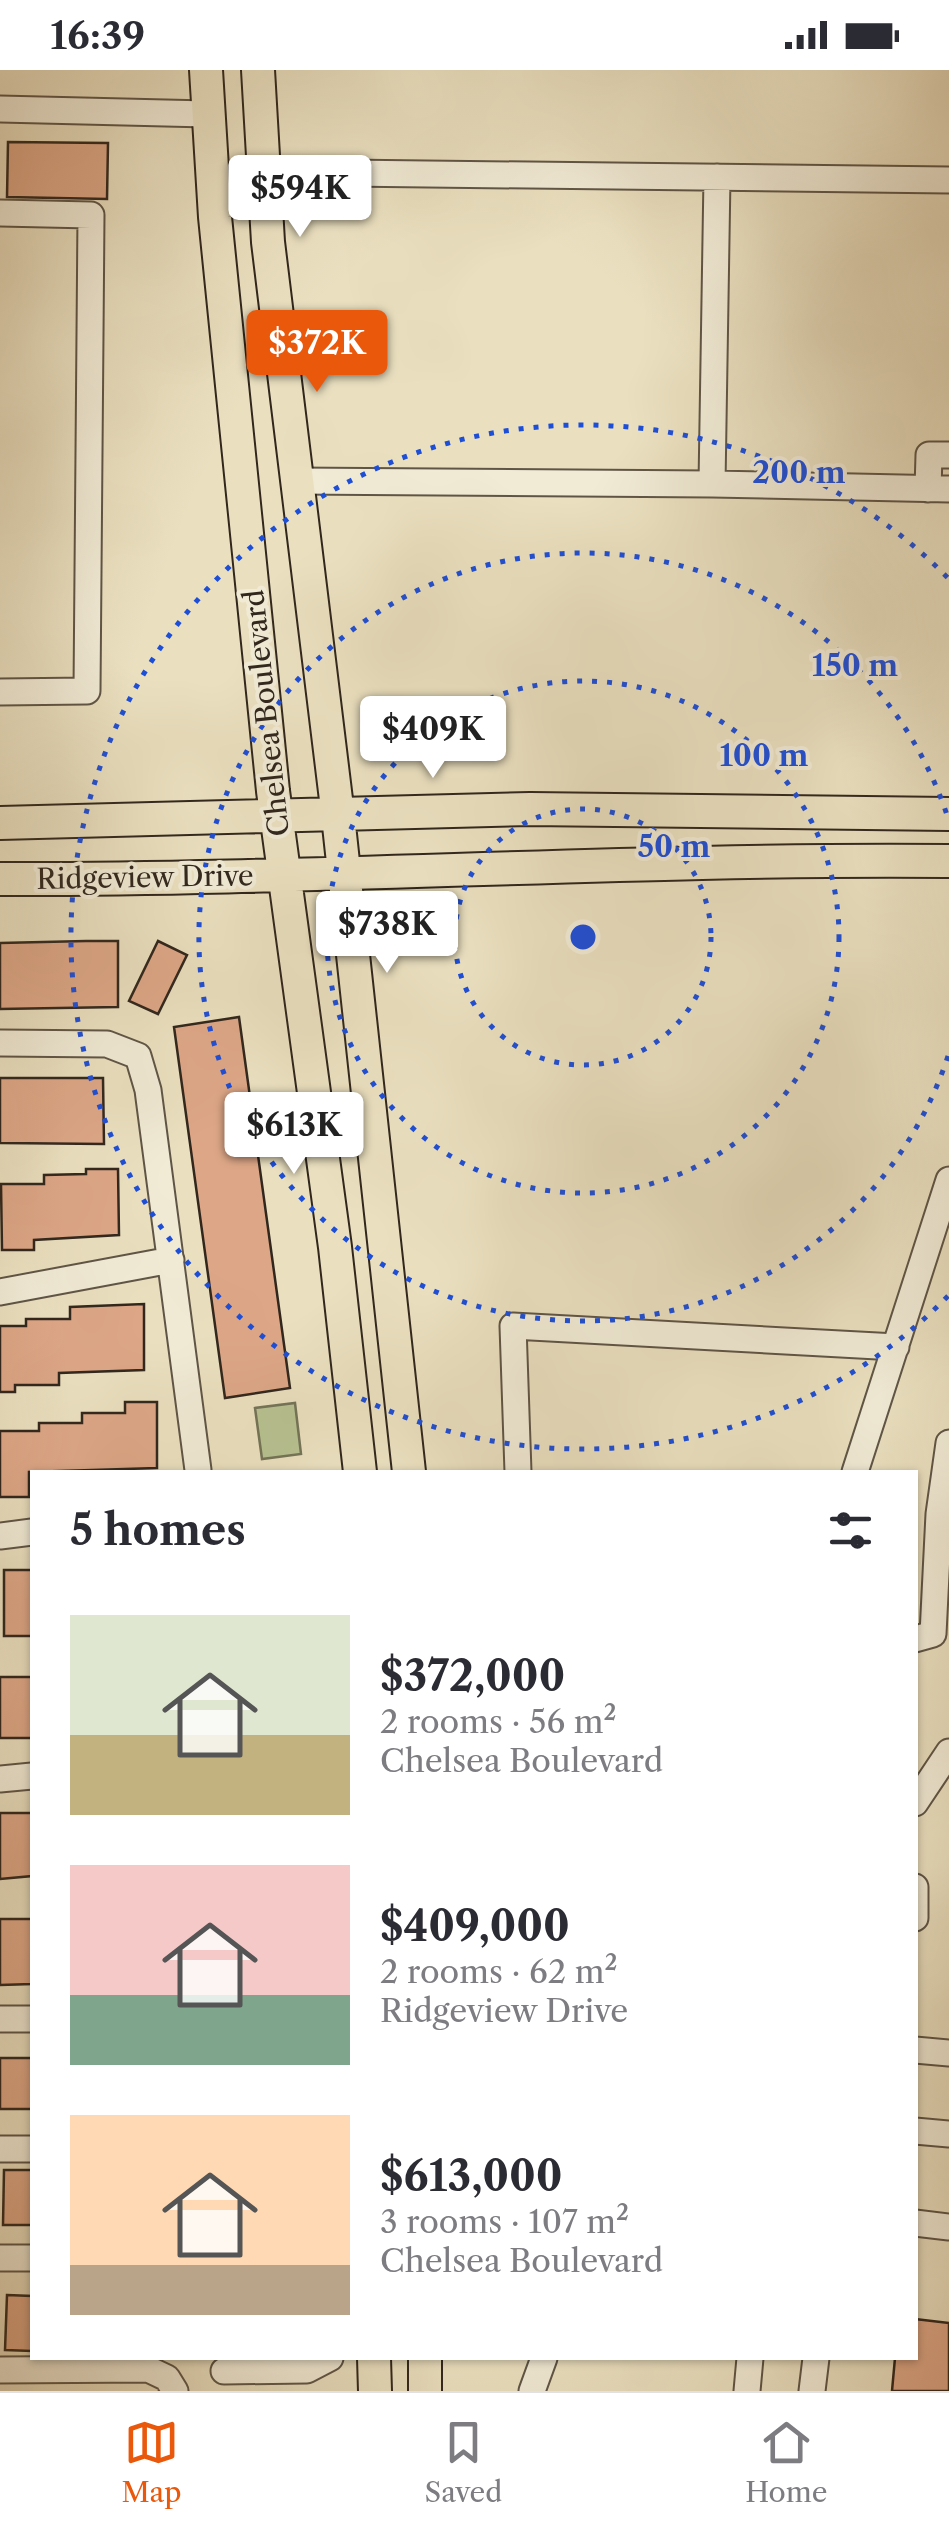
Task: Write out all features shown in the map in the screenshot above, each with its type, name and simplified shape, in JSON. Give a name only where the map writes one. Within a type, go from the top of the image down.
[{"type":"main road","name":"Chelsea Boulevard","points":[[206,70],[207,114],[276,815],[335,1247],[360,1470]]},
{"type":"main road","name":"Chelsea Boulevard","points":[[258,70],[262,172],[295,481],[338,816],[408,1470]]},
{"type":"main road","points":[[0,823],[530,809],[949,814]]},
{"type":"main road","name":"Ridgeview Drive","points":[[0,879],[284,875],[710,860],[949,861]]},
{"type":"main road","points":[[374,2360],[374,2391]]},
{"type":"street","points":[[0,109],[207,114]]},
{"type":"street","points":[[262,172],[949,180]]},
{"type":"street","points":[[712,484],[717,177]]},
{"type":"street","points":[[0,213],[91,215],[87,691],[0,692]]},
{"type":"street","points":[[295,481],[938,489],[929,455],[949,455]]},
{"type":"street","points":[[0,1043],[108,1044],[138,1056],[145,1071],[199,1470]]},
{"type":"street","points":[[856,1470],[949,1180]]},
{"type":"street","points":[[0,1292],[171,1260]]},
{"type":"street","points":[[518,1470],[512,1326],[896,1346]]},
{"type":"street","points":[[932,1636],[939,1514],[949,1443]]},
{"type":"street","points":[[0,1536],[30,1532]]},
{"type":"street","points":[[918,1798],[949,1752]]},
{"type":"street","points":[[0,1779],[30,1776]]},
{"type":"street","points":[[0,2019],[30,2019]]},
{"type":"street","points":[[918,2050],[949,2053]]},
{"type":"street","points":[[918,2130],[949,2134]]},
{"type":"street","points":[[0,2149],[30,2149]]},
{"type":"street","points":[[918,2223],[949,2227]]},
{"type":"street","points":[[0,2258],[30,2258]]},
{"type":"street","points":[[224,2373],[307,2370],[326,2360]]},
{"type":"street","points":[[532,2391],[543,2360]]},
{"type":"street","points":[[747,2391],[750,2360]]},
{"type":"street","points":[[812,2391],[816,2360]]},
{"type":"street","points":[[0,2370],[148,2369],[167,2378],[174,2391]]},
{"type":"green space","points":[[295,1403],[301,1454],[262,1459],[255,1408]]},
{"type":"building","points":[[8,142],[108,143],[107,199],[7,197]]},
{"type":"building","points":[[118,941],[118,1007],[0,1009],[0,943]]},
{"type":"building","points":[[158,941],[187,955],[158,1014],[129,1001]]},
{"type":"building","points":[[239,1017],[290,1388],[225,1398],[174,1027]]},
{"type":"building","points":[[0,1078],[103,1078],[104,1144],[0,1143]]},
{"type":"building","points":[[86,1169],[118,1169],[119,1235],[34,1240],[34,1250],[2,1250],[1,1184],[44,1184],[44,1175],[86,1174]]},
{"type":"building","points":[[144,1304],[144,1370],[59,1373],[59,1385],[15,1385],[15,1392],[0,1392],[0,1326],[26,1326],[26,1319],[70,1319],[70,1307]]},
{"type":"building","points":[[125,1402],[157,1402],[157,1468],[30,1470],[29,1497],[0,1497],[0,1431],[39,1431],[39,1423],[82,1423],[82,1413],[125,1413]]},
{"type":"building","points":[[4,1570],[30,1570],[30,1636],[4,1636]]},
{"type":"building","points":[[0,1677],[30,1677],[30,1738],[0,1738]]},
{"type":"building","points":[[0,1813],[30,1813],[30,1876],[0,1879]]},
{"type":"building","points":[[0,1919],[30,1919],[30,1984],[0,1985]]},
{"type":"building","points":[[0,2058],[30,2058],[30,2109],[0,2109]]},
{"type":"building","points":[[4,2170],[30,2170],[30,2225],[3,2225]]},
{"type":"building","points":[[7,2295],[30,2296],[30,2351],[5,2350]]},
{"type":"building","points":[[918,2319],[949,2323],[949,2391],[892,2391],[895,2360],[918,2360]]}]
